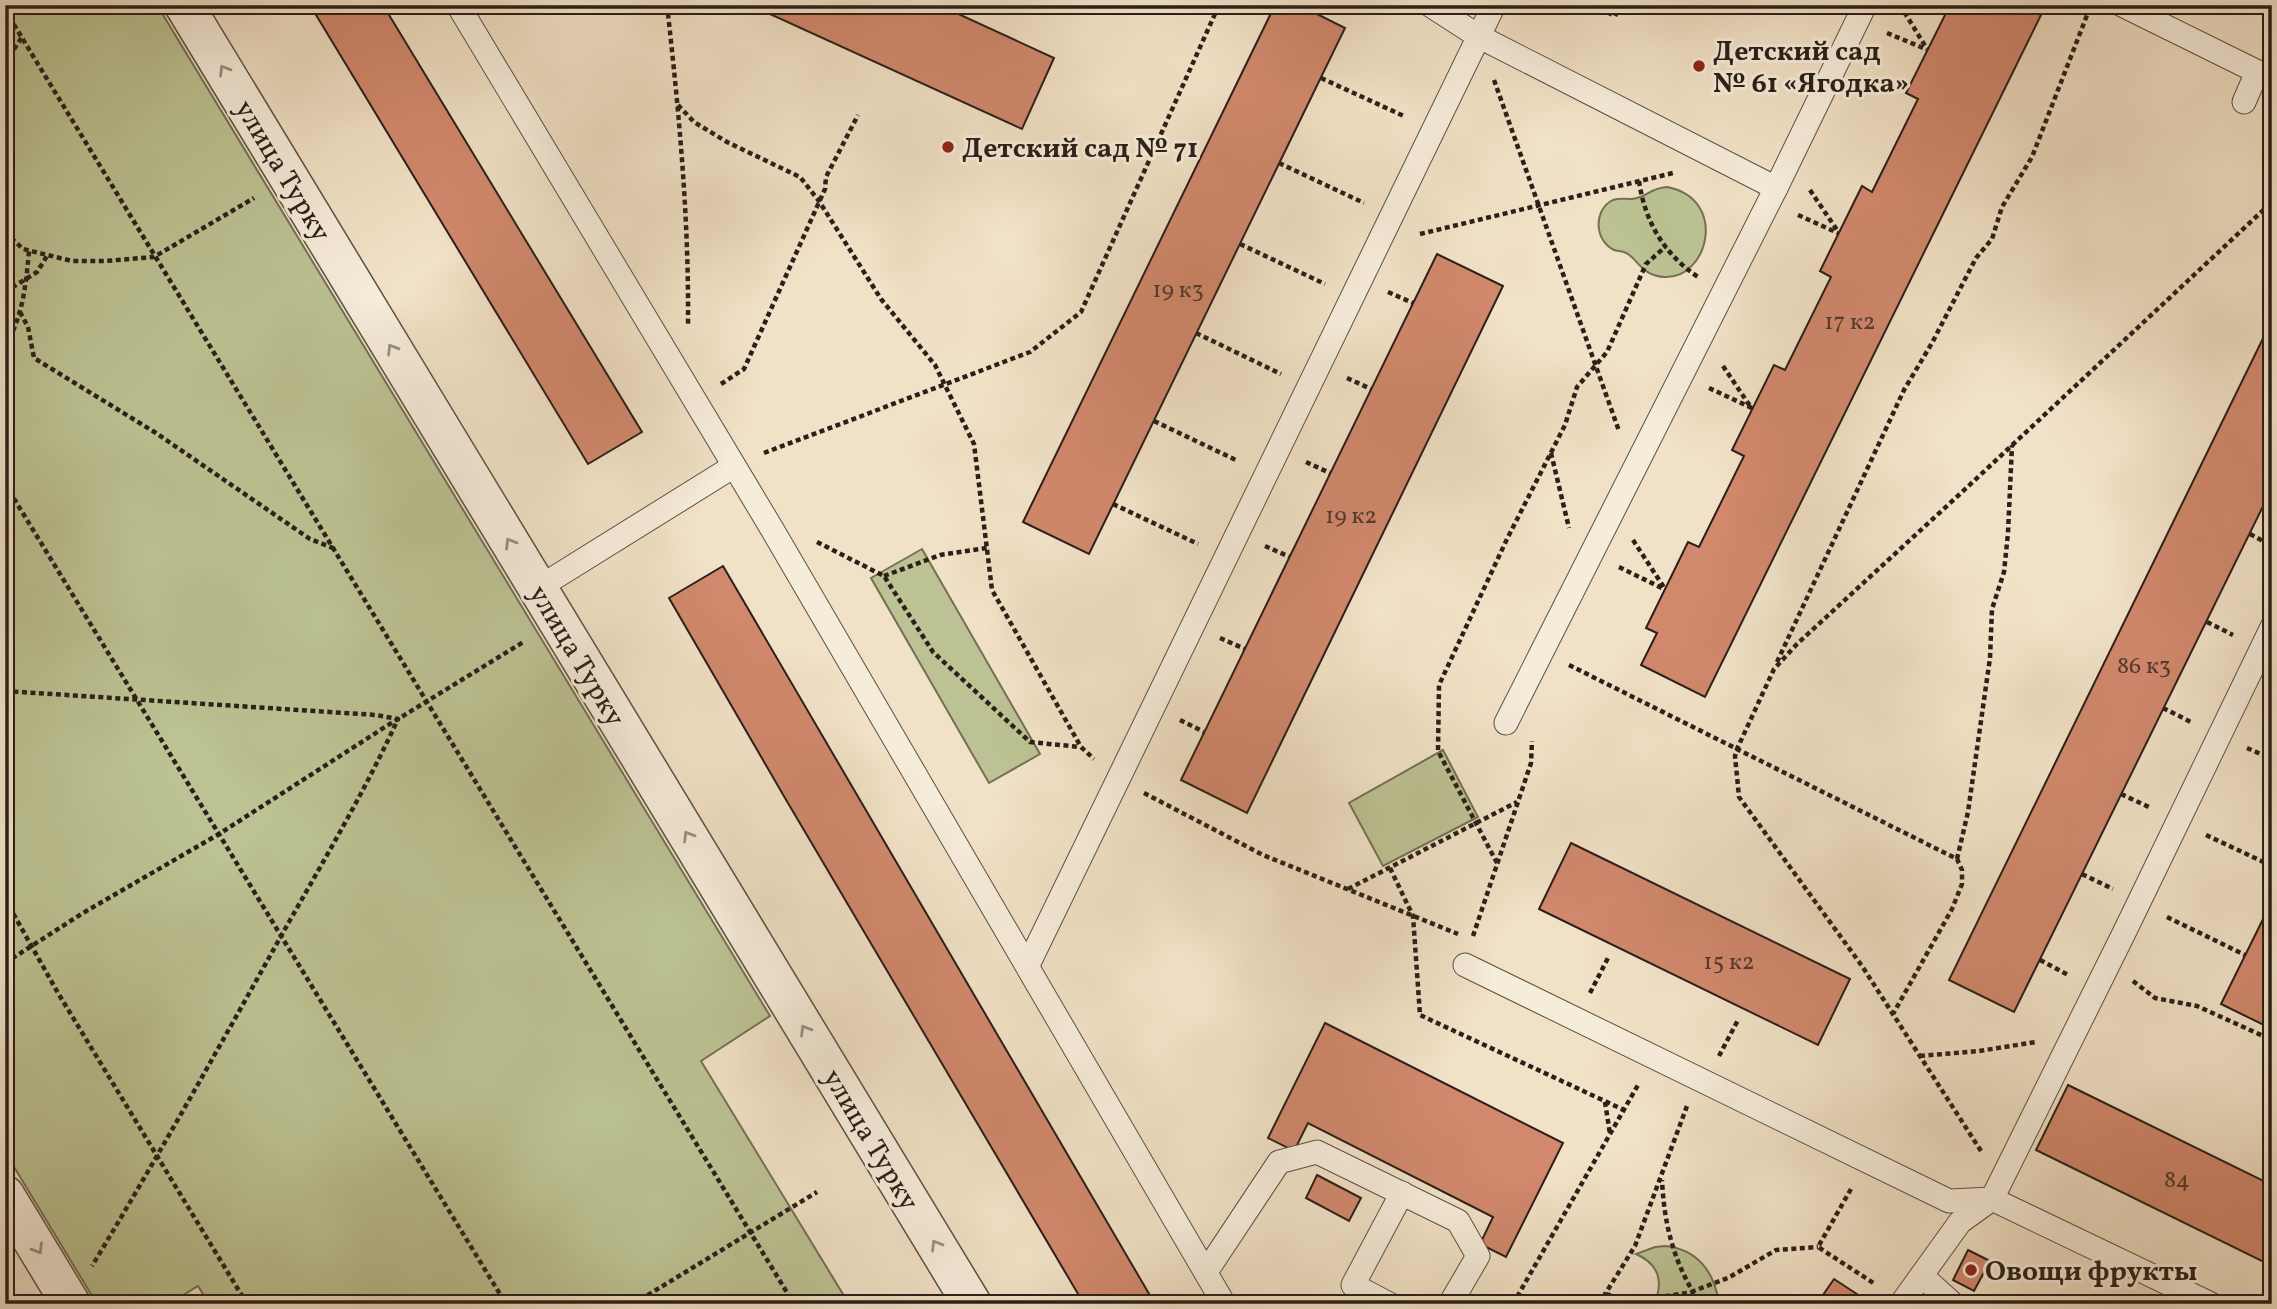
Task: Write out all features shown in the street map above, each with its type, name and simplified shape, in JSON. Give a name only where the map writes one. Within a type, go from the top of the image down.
[{"type":"street","name":"улица Турку","points":[[184,5],[972,1304]]},
{"type":"street","points":[[5,1195],[71,1303]]},
{"type":"lane","points":[[458,5],[772,529],[1224,1304]]},
{"type":"lane","points":[[1430,5],[1478,36],[1716,158],[1772,195]]},
{"type":"lane","points":[[1028,965],[1494,5]]},
{"type":"lane","points":[[2122,5],[2264,76],[2244,102]]},
{"type":"lane","points":[[1506,723],[1861,13]]},
{"type":"lane","points":[[538,588],[734,466]]},
{"type":"lane","points":[[1901,1303],[1960,1222],[1997,1190],[2272,627]]},
{"type":"lane","points":[[1465,965],[1949,1201],[1997,1190],[2211,1304]]},
{"type":"lane","points":[[1206,1272],[1279,1162],[1317,1152],[1458,1221],[1478,1256],[1450,1304]]},
{"type":"lane","points":[[1389,1304],[1353,1285],[1402,1193]]},
{"type":"lane","points":[[1922,1276],[1953,1304]]},
{"type":"path","points":[[667,5],[689,253],[688,334]]},
{"type":"path","points":[[734,466],[1030,352],[1081,313],[1219,5]]},
{"type":"path","points":[[1591,5],[1615,16],[1620,5]]},
{"type":"path","points":[[1861,13],[1928,50],[1900,5]]},
{"type":"path","points":[[1997,1190],[1920,1056],[1862,965],[1739,797],[1735,756],[1904,390],[1976,258],[1992,239],[2002,207],[2032,158],[2091,5]]},
{"type":"path","points":[[5,9],[794,1304]]},
{"type":"path","points":[[1478,36],[1616,423],[1635,467]]},
{"type":"path","points":[[5,73],[11,54],[22,37]]},
{"type":"path","points":[[1321,78],[1433,130]]},
{"type":"path","points":[[678,106],[694,122],[727,142],[800,177],[819,201],[862,271],[928,356],[945,384]]},
{"type":"path","points":[[696,401],[744,369],[825,188],[826,177],[858,115]]},
{"type":"path","points":[[1378,244],[1693,168],[1716,158]]},
{"type":"path","points":[[1772,195],[1839,233],[1790,158]]},
{"type":"path","points":[[1279,163],[1391,216]]},
{"type":"path","points":[[5,232],[13,242],[29,251],[72,261],[154,257],[289,177]]},
{"type":"path","points":[[1639,181],[1650,222],[1665,247],[1685,268],[1724,289]]},
{"type":"path","points":[[1774,669],[1797,644],[2272,202]]},
{"type":"path","points":[[1240,244],[1352,297]]},
{"type":"path","points":[[1497,863],[1438,751],[1439,685],[1507,539],[1565,425],[1577,387],[1612,342],[1646,264],[1665,247]]},
{"type":"path","points":[[5,346],[20,312],[29,251]]},
{"type":"path","points":[[5,292],[37,272],[47,256]]},
{"type":"path","points":[[20,312],[28,327],[34,358],[156,433],[310,539],[334,548]]},
{"type":"path","points":[[1196,333],[1308,387]]},
{"type":"path","points":[[1681,375],[1752,409],[1701,336]]},
{"type":"path","points":[[1154,421],[1266,474]]},
{"type":"path","points":[[1894,1014],[1952,909],[1962,884],[1962,870],[1957,859],[1968,812],[1990,658],[1992,609],[2004,572],[2012,445]]},
{"type":"path","points":[[1551,453],[1567,526],[1592,551],[1665,589],[1613,510]]},
{"type":"path","points":[[5,484],[506,1304]]},
{"type":"path","points":[[1113,505],[1225,557]]},
{"type":"path","points":[[772,529],[810,538],[884,576],[933,652],[1030,742],[1081,747]]},
{"type":"path","points":[[2250,534],[2272,546]]},
{"type":"path","points":[[884,576],[940,555],[987,548]]},
{"type":"path","points":[[5,963],[82,913],[219,834],[398,719],[531,638]]},
{"type":"path","points":[[1542,651],[1957,859]]},
{"type":"path","points":[[5,691],[376,715],[398,719]]},
{"type":"path","points":[[71,1303],[158,1156],[379,761],[398,719]]},
{"type":"path","points":[[1465,965],[1531,763],[1532,742],[1506,723]]},
{"type":"path","points":[[1347,890],[1519,801]]},
{"type":"path","points":[[2178,821],[2272,866]]},
{"type":"path","points":[[1390,867],[1413,916],[1420,1015],[1624,1110]]},
{"type":"path","points":[[5,899],[31,947],[247,1304]]},
{"type":"path","points":[[2138,902],[2245,955]]},
{"type":"path","points":[[1588,997],[1608,958]]},
{"type":"path","points":[[2109,963],[2155,998],[2197,1006],[2272,1040]]},
{"type":"path","points":[[1599,1304],[1635,1246],[1697,1077],[1718,1059],[1738,1020]]},
{"type":"path","points":[[1920,1056],[1979,1051],[2074,1033]]},
{"type":"path","points":[[1513,1304],[1653,1057]]},
{"type":"path","points":[[1605,1101],[1610,1135]]},
{"type":"path","points":[[1818,1247],[1867,1161]]},
{"type":"path","points":[[1662,1176],[1668,1234],[1693,1292]]},
{"type":"path","points":[[633,1304],[817,1192]]},
{"type":"path","points":[[1661,1304],[1728,1278],[1776,1250],[1818,1247],[1901,1303]]},
{"type":"path","points":[[1606,1294],[1627,1298],[1693,1292]]},
{"type":"green space","points":[[5,5],[157,5],[770,1016],[701,1061],[849,1304],[209,1304],[198,1286],[169,1304],[97,1304],[5,1152]]},
{"type":"green space","points":[[1667,187],[1686,194],[1699,207],[1705,222],[1705,238],[1701,253],[1692,266],[1679,274],[1664,277],[1649,273],[1628,254],[1608,246],[1600,233],[1599,219],[1605,206],[1611,201],[1634,199]]},
{"type":"green space","points":[[922,549],[1040,754],[989,783],[871,578]]},
{"type":"green space","points":[[1443,750],[1478,817],[1383,866],[1349,803]]},
{"type":"green space","points":[[1665,1246],[1686,1252],[1702,1264],[1709,1272],[1719,1304],[1654,1304],[1659,1288],[1657,1274],[1650,1263],[1636,1254]]},
{"type":"building","points":[[310,5],[383,5],[642,432],[588,464]]},
{"type":"building","points":[[750,5],[939,5],[1054,58],[1022,129]]},
{"type":"building","points":[[1275,5],[1299,5],[1345,28],[1089,554],[1023,522]]},
{"type":"building","points":[[1964,5],[2021,5],[2041,15],[1705,697],[1641,665],[1657,633],[1646,628],[1688,542],[1699,547],[1744,456],[1732,450],[1774,365],[1785,370],[1831,277],[1820,271],[1862,186],[1872,192],[1918,99],[1906,93],[1948,9],[1960,14]]},
{"type":"building","points":[[1437,254],[1503,286],[1247,813],[1181,780]]},
{"type":"building","points":[[2272,320],[2272,488],[2014,1012],[1949,980]]},
{"type":"building","points":[[723,566],[1155,1304],[1084,1304],[785,798],[669,598]]},
{"type":"building","points":[[1571,843],[1850,979],[1818,1045],[1539,909]]},
{"type":"building","points":[[2272,901],[2272,1029],[2221,1004]]},
{"type":"building","points":[[1325,1023],[1563,1143],[1506,1257],[1480,1244],[1493,1217],[1308,1123],[1294,1151],[1268,1138]]},
{"type":"building","points":[[2068,1085],[2272,1185],[2272,1266],[2036,1150]]},
{"type":"building","points":[[1317,1175],[1361,1198],[1349,1221],[1306,1198]]},
{"type":"building","name":"Овощи фрукты","points":[[1968,1250],[1990,1261],[1974,1291],[1953,1280]]},
{"type":"building","points":[[1834,1279],[1866,1300],[1864,1304],[1836,1304],[1823,1295]]},
{"type":"place","name":"Детский сад № 61 «Ягодка»","points":[[1699,66]]},
{"type":"place","name":"Детский сад № 71","points":[[948,147]]},
{"type":"place","name":"Овощи фрукты","points":[[1971,1270]]}]
